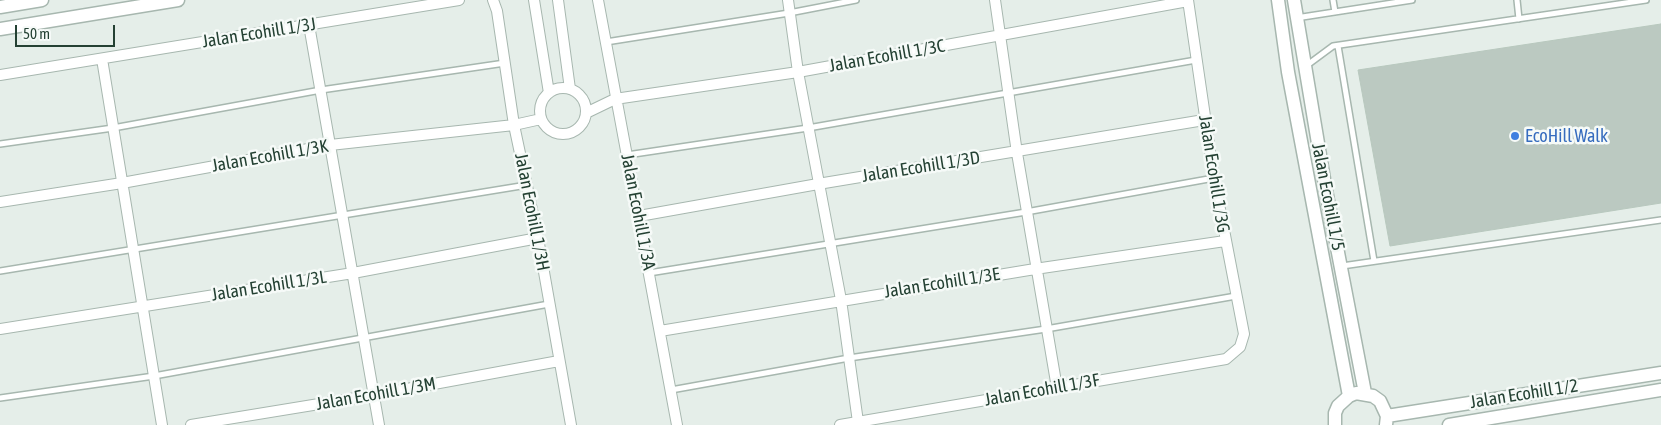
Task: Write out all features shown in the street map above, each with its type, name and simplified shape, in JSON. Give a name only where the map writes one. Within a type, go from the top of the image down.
[{"type":"street","points":[[0,7],[42,0]]},
{"type":"street","points":[[0,29],[178,0]]},
{"type":"street","name":"Jalan Ecohill 1/3J","points":[[0,76],[459,0]]},
{"type":"street","name":"Jalan Ecohill 1/3H","points":[[493,0],[497,11],[514,125],[528,185],[571,425]]},
{"type":"street","points":[[534,0],[549,92]]},
{"type":"street","points":[[558,0],[570,89]]},
{"type":"street","name":"Jalan Ecohill 1/3A","points":[[598,0],[677,425]]},
{"type":"street","points":[[788,0],[798,72],[841,300],[858,422]]},
{"type":"street","points":[[994,0],[1035,269],[1056,388]]},
{"type":"street","points":[[1278,0],[1288,72],[1349,396]]},
{"type":"street","name":"Jalan Ecohill 1/5","points":[[1294,0],[1304,68],[1365,393]]},
{"type":"street","name":"Jalan Ecohill 1/3C","points":[[586,113],[616,99],[798,72],[1188,1]]},
{"type":"street","name":"Jalan Ecohill 1/3G","points":[[1188,1],[1204,120],[1225,241],[1244,334],[1240,346]]},
{"type":"street","points":[[309,25],[379,425]]},
{"type":"street","points":[[102,59],[162,425]]},
{"type":"street","points":[[556,89],[570,89],[582,98],[586,113],[581,126],[570,133],[563,134],[549,130],[541,119],[541,104],[549,92],[556,89]]},
{"type":"street","name":"Jalan Ecohill 1/3K","points":[[0,202],[122,183],[330,145],[514,125],[541,119]]},
{"type":"street","name":"Jalan Ecohill 1/3D","points":[[639,216],[818,184],[1204,120]]},
{"type":"street","name":"Jalan Ecohill 1/3L","points":[[0,329],[353,273],[538,238]]},
{"type":"street","name":"Jalan Ecohill 1/3E","points":[[660,331],[1035,269],[1225,241]]},
{"type":"street","name":"Jalan Ecohill 1/3F","points":[[840,425],[1226,359],[1240,346]]},
{"type":"street","name":"Jalan Ecohill 1/3M","points":[[191,425],[374,395],[559,361]]},
{"type":"street","name":"Jalan Ecohill 1/2","points":[[1386,420],[1661,373]]},
{"type":"street","name":"Jalan Ecohill 1/2","points":[[1449,425],[1661,390]]},
{"type":"street","points":[[1335,425],[1335,413],[1338,406],[1349,396],[1365,393],[1380,401],[1386,420]]},
{"type":"lane","points":[[605,42],[789,13],[856,0]]},
{"type":"lane","points":[[1333,0],[1335,12]]},
{"type":"lane","points":[[1296,18],[1412,0]]},
{"type":"lane","points":[[1516,0],[1519,19]]},
{"type":"lane","points":[[1304,68],[1333,46],[1646,0]]},
{"type":"lane","points":[[1338,46],[1374,261]]},
{"type":"lane","points":[[627,155],[808,128],[1196,60]]},
{"type":"lane","points":[[0,144],[113,128],[320,90],[506,62]]},
{"type":"lane","points":[[649,273],[1026,212],[1214,178]]},
{"type":"lane","points":[[0,272],[133,248],[342,217],[528,185]]},
{"type":"lane","points":[[1341,266],[1661,220]]},
{"type":"lane","points":[[671,390],[849,358],[1046,329],[1236,296]]},
{"type":"lane","points":[[0,398],[154,376],[549,304]]},
{"type":"building","name":"EcoHill Walk","points":[[1661,24],[1661,203],[1390,246],[1358,70]]},
{"type":"place","name":"EcoHill Walk","points":[[1515,136]]}]
